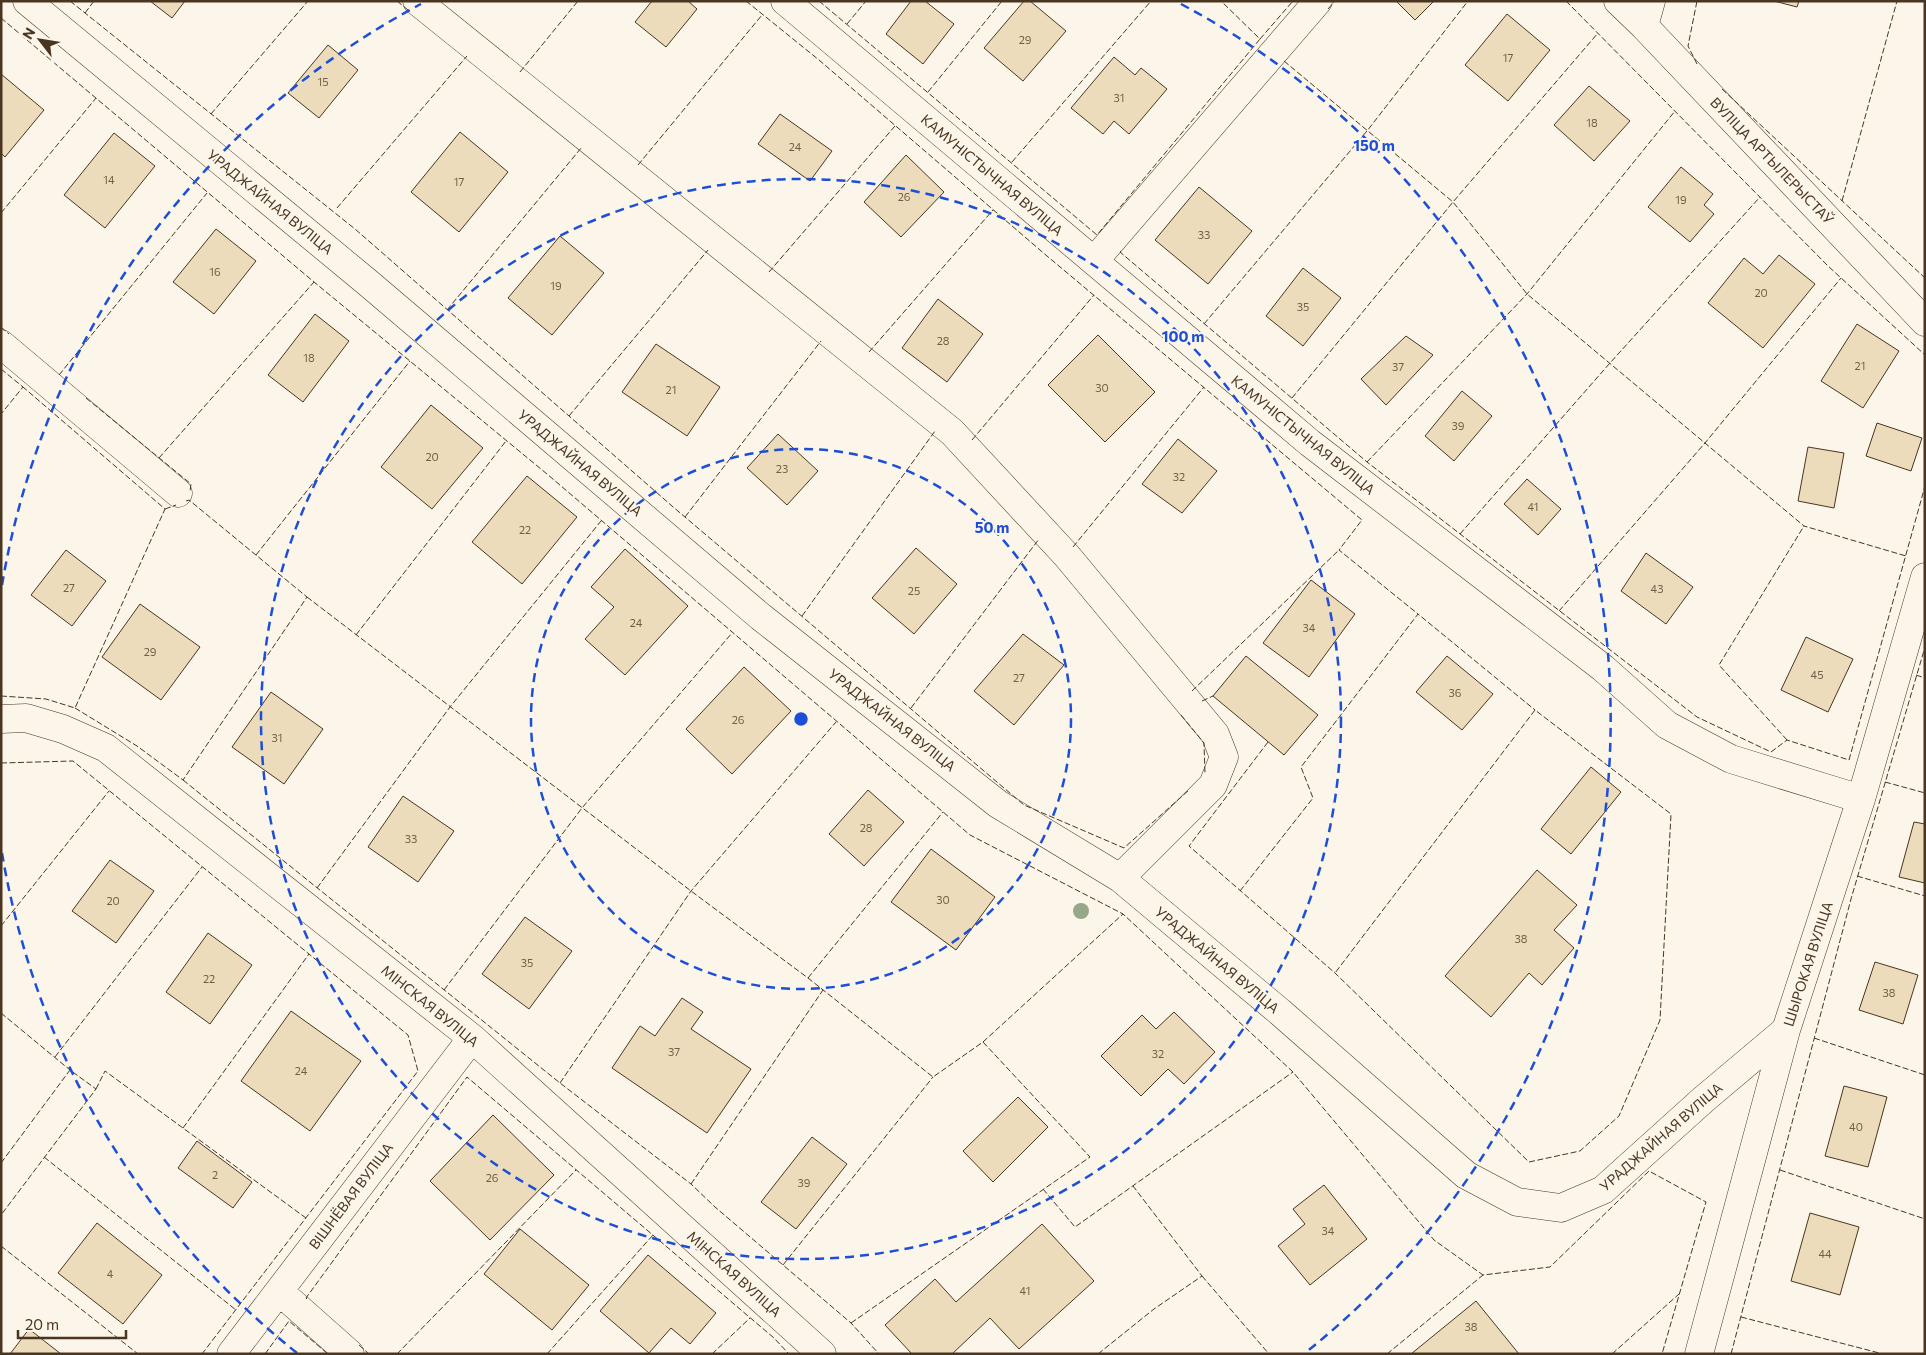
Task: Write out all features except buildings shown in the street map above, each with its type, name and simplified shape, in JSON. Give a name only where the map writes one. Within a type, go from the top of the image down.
[{"type":"street","name":"УРАДЖАЙНАЯ ВУЛІЦА","points":[[27,1],[367,282],[761,618],[998,804],[1120,878],[1280,1012],[1466,1175],[1517,1202],[1561,1208],[1603,1190],[1704,1099],[1786,1030]]},
{"type":"street","points":[[417,1],[952,432],[1067,556],[1215,734],[1224,757],[1213,785],[1120,878]]},
{"type":"street","name":"КАМУНІСТЫЧНАЯ ВУЛІЦА","points":[[785,1],[1310,443],[1603,668],[1668,725],[1731,759],[1862,799]]},
{"type":"street","points":[[1094,262],[1318,1]]},
{"type":"street","name":"ВУЛІЦА АРТЫЛЕРЫСТАЎ","points":[[1618,1],[1647,14],[1925,322]]},
{"type":"street","points":[[1,344],[178,493]]},
{"type":"street","name":"ШЫРОКАЯ ВУЛІЦА","points":[[1699,1354],[1786,1030],[1862,799],[1925,578]]},
{"type":"street","name":"МІНСКАЯ ВУЛІЦА","points":[[1,719],[26,718],[63,728],[106,748],[472,1038],[822,1354]]},
{"type":"street","name":"ВІШНЁВАЯ ВУЛІЦА","points":[[230,1354],[472,1038]]},
{"type":"street","points":[[279,1291],[350,1354]]},
{"type":"fence","points":[[70,1],[355,229],[672,506],[1024,805],[1124,848],[1189,790]]},
{"type":"fence","points":[[85,13],[94,1]]},
{"type":"fence","points":[[211,114],[308,1]]},
{"type":"fence","points":[[397,1],[408,10]]},
{"type":"fence","points":[[520,72],[578,1]]},
{"type":"fence","points":[[746,1],[819,60],[1047,256],[1362,520],[1339,550],[1418,614]]},
{"type":"fence","points":[[819,1],[1097,235],[1260,39],[1221,1]]},
{"type":"fence","points":[[847,24],[866,1]]},
{"type":"fence","points":[[928,92],[1002,1]]},
{"type":"fence","points":[[1012,162],[1151,1]]},
{"type":"fence","points":[[1260,39],[1293,1]]},
{"type":"fence","points":[[1328,9],[1335,1]]},
{"type":"fence","points":[[1204,324],[1367,131],[1468,1]]},
{"type":"fence","points":[[1566,1],[1828,266],[1925,355]]},
{"type":"fence","points":[[1697,1],[1688,46],[1697,64]]},
{"type":"fence","points":[[1842,201],[1897,1]]},
{"type":"fence","points":[[638,165],[762,15]]},
{"type":"fence","points":[[1,18],[314,282],[547,474],[970,835],[1123,914],[1293,1072],[1434,1240],[1483,1275],[1550,1267],[1649,1171],[1706,1202],[1662,1354]]},
{"type":"fence","points":[[1292,398],[1453,202],[1598,33]]},
{"type":"fence","points":[[337,208],[467,56]]},
{"type":"fence","points":[[1284,61],[1453,202],[1527,294],[1804,526],[1906,556]]},
{"type":"fence","points":[[1722,89],[1925,278]]},
{"type":"fence","points":[[1,213],[96,98]]},
{"type":"fence","points":[[1367,462],[1527,294],[1675,111]]},
{"type":"fence","points":[[769,272],[895,126]]},
{"type":"fence","points":[[447,310],[582,147]]},
{"type":"fence","points":[[59,375],[207,193]]},
{"type":"fence","points":[[1460,534],[1610,363],[1760,197]]},
{"type":"fence","points":[[869,352],[993,210]]},
{"type":"fence","points":[[569,416],[708,250]]},
{"type":"fence","points":[[1121,251],[1367,462],[1697,717],[1771,752],[1787,740],[1849,760],[1925,486]]},
{"type":"fence","points":[[1559,611],[1705,443],[1841,278]]},
{"type":"fence","points":[[159,458],[314,282]]},
{"type":"fence","points":[[972,440],[1094,295]]},
{"type":"fence","points":[[1,327],[9,334]]},
{"type":"fence","points":[[685,517],[821,341]]},
{"type":"fence","points":[[256,555],[410,361]]},
{"type":"fence","points":[[1,369],[23,387],[1,414]]},
{"type":"fence","points":[[1,696],[46,699],[75,708],[165,509],[23,387]]},
{"type":"fence","points":[[1073,547],[1204,387]]},
{"type":"fence","points":[[86,398],[191,484],[190,491]]},
{"type":"fence","points":[[802,616],[935,431]]},
{"type":"fence","points":[[356,635],[506,441]]},
{"type":"fence","points":[[75,708],[137,746],[183,780],[307,597],[189,500],[186,501]]},
{"type":"fence","points":[[165,509],[176,505]]},
{"type":"fence","points":[[317,888],[450,707],[601,521]]},
{"type":"fence","points":[[1787,740],[1719,665],[1804,526]]},
{"type":"fence","points":[[911,708],[1039,539]]},
{"type":"fence","points":[[1192,691],[1339,550]]},
{"type":"fence","points":[[307,597],[691,891],[808,978],[933,1077],[983,1042],[1090,1157],[851,1323]]},
{"type":"fence","points":[[1240,891],[1313,798],[1301,767],[1418,614],[1535,710]]},
{"type":"fence","points":[[444,990],[582,808],[732,633]]},
{"type":"fence","points":[[1731,1354],[1851,899],[1925,647]]},
{"type":"fence","points":[[1916,675],[1925,678]]},
{"type":"fence","points":[[1202,701],[1213,696]]},
{"type":"fence","points":[[1268,742],[1189,846],[1335,973],[1529,1162],[1580,1151],[1619,1116],[1660,1020],[1671,814],[1535,710],[1335,973]]},
{"type":"fence","points":[[1181,715],[1204,743],[1205,774]]},
{"type":"fence","points":[[560,1083],[691,891],[836,722]]},
{"type":"fence","points":[[1,763],[73,761],[408,1035],[418,1071],[202,1354]]},
{"type":"fence","points":[[183,780],[560,1083],[691,1184],[715,1207],[851,1323],[879,1354]]},
{"type":"fence","points":[[1885,782],[1925,793]]},
{"type":"fence","points":[[1,926],[109,791]]},
{"type":"fence","points":[[808,978],[943,812]]},
{"type":"fence","points":[[55,1057],[202,867]]},
{"type":"fence","points":[[1857,876],[1925,896]]},
{"type":"fence","points":[[983,1042],[1123,914]]},
{"type":"fence","points":[[183,1128],[309,954]]},
{"type":"fence","points":[[691,1184],[823,990]]},
{"type":"fence","points":[[1,1013],[70,1070]]},
{"type":"fence","points":[[1814,1038],[1925,1075]]},
{"type":"fence","points":[[1,1163],[70,1070],[96,1089],[1,1215]]},
{"type":"fence","points":[[96,1089],[105,1071],[306,1218]]},
{"type":"fence","points":[[1043,1189],[1075,1227],[1293,1072]]},
{"type":"fence","points":[[307,1299],[467,1077],[774,1338],[789,1354]]},
{"type":"fence","points":[[783,1265],[933,1077]]},
{"type":"fence","points":[[44,1157],[236,1310]]},
{"type":"fence","points":[[397,1354],[576,1170]]},
{"type":"fence","points":[[1780,1170],[1925,1219]]},
{"type":"fence","points":[[1098,1354],[1154,1309],[1202,1276],[1133,1186]]},
{"type":"fence","points":[[547,1354],[653,1235]]},
{"type":"fence","points":[[1,1246],[138,1354]]},
{"type":"fence","points":[[1387,1354],[1483,1275]]},
{"type":"fence","points":[[1202,1276],[1269,1354]]},
{"type":"fence","points":[[1612,1354],[1679,1294]]},
{"type":"fence","points":[[1741,1317],[1883,1354]]},
{"type":"fence","points":[[712,1354],[750,1318]]},
{"type":"fence","points":[[265,1354],[289,1321],[328,1354]]},
{"type":"fence","points":[[359,1345],[369,1354]]}]
